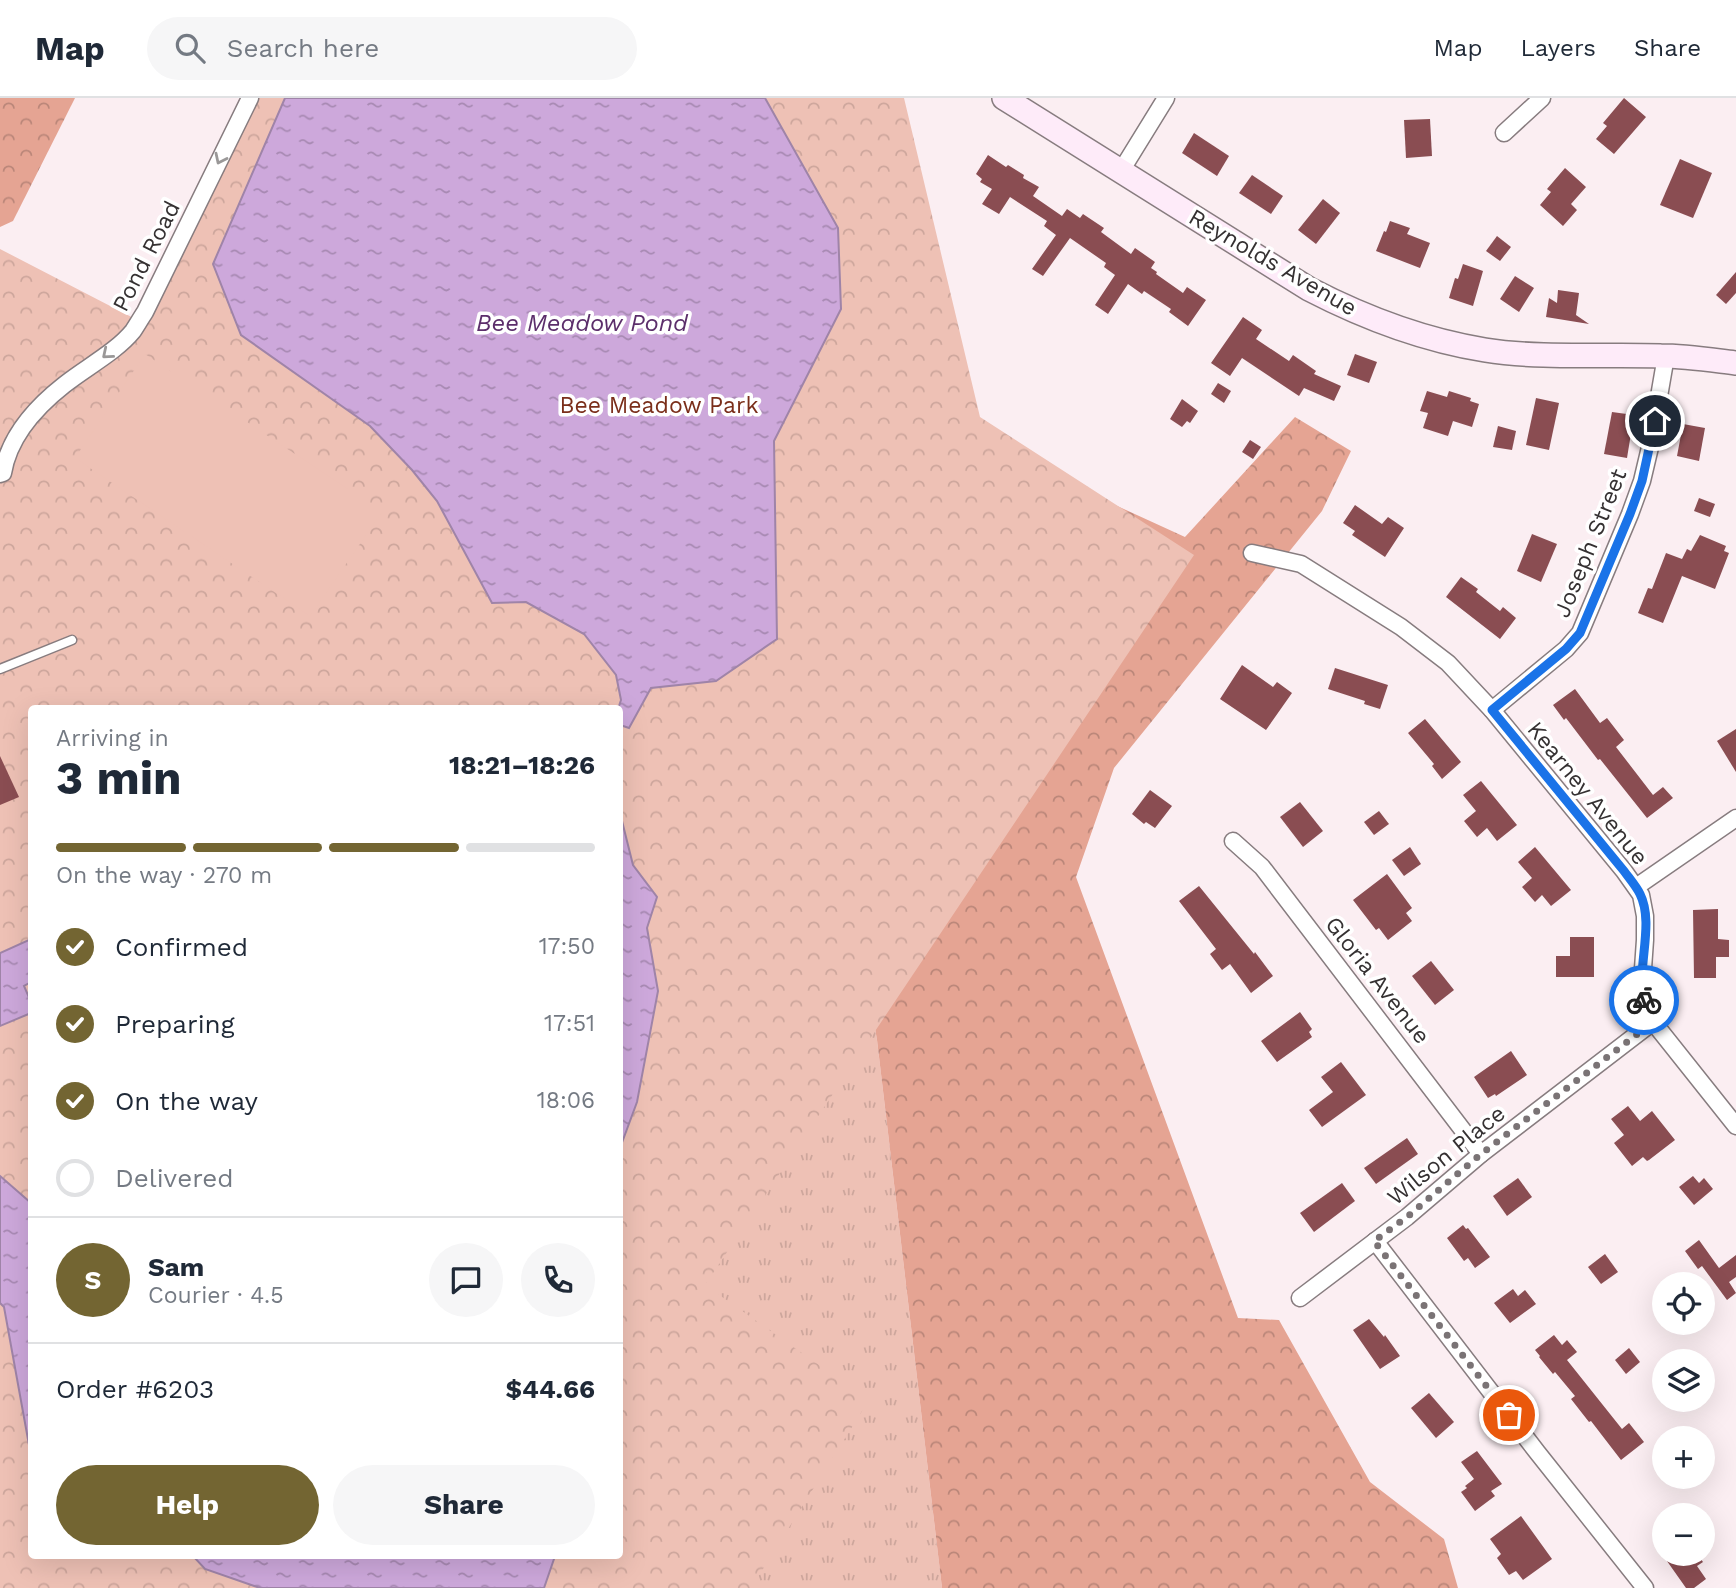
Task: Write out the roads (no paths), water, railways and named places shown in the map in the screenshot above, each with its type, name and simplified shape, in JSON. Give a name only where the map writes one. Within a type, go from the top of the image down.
[{"type":"street","name":"Pond Road","points":[[1,473],[5,457],[32,415],[64,385],[99,361],[132,332],[145,312],[250,98]]},
{"type":"street","name":"Reynolds Avenue","points":[[1004,98],[1309,289],[1395,328],[1487,350],[1535,354],[1666,356],[1736,363]]},
{"type":"street","points":[[1121,171],[1166,98]]},
{"type":"street","points":[[1504,133],[1542,98]]},
{"type":"street","name":"Joseph Street","points":[[1492,710],[1566,649],[1580,633],[1642,481],[1666,356]]},
{"type":"street","name":"Kearney Avenue","points":[[1252,553],[1301,564],[1401,627],[1448,663],[1492,710],[1641,895],[1645,916],[1642,983],[1645,1007],[1653,1022],[1736,1126]]},
{"type":"street","points":[[1636,887],[1736,818]]},
{"type":"street","name":"Gloria Avenue","points":[[1233,841],[1262,867],[1481,1154]]},
{"type":"street","name":"Wilson Place","points":[[1300,1298],[1653,1022]]},
{"type":"street","points":[[1374,1241],[1645,1588]]},
{"type":"lane","points":[[0,669],[72,640]]},
{"type":"water","name":"Bee Meadow Pond","points":[[285,98],[765,98],[838,228],[841,309],[774,441],[777,639],[716,681],[651,688],[629,728],[623,726],[623,705],[619,705],[621,700],[616,675],[584,634],[526,602],[492,603],[437,501],[412,470],[370,426],[241,335],[213,264]]},
{"type":"water","points":[[623,825],[633,865],[657,897],[647,928],[658,991],[637,1102],[623,1140]]},
{"type":"water","points":[[28,940],[28,984],[24,986],[28,995],[28,1014],[0,1026],[0,953]]},
{"type":"water","points":[[0,1176],[28,1200],[28,1439],[4,1307],[0,1303]]},
{"type":"water","points":[[196,1559],[554,1559],[544,1588],[260,1588],[205,1569]]},
{"type":"park label","name":"Bee Meadow Park","points":[[659,405]]}]
